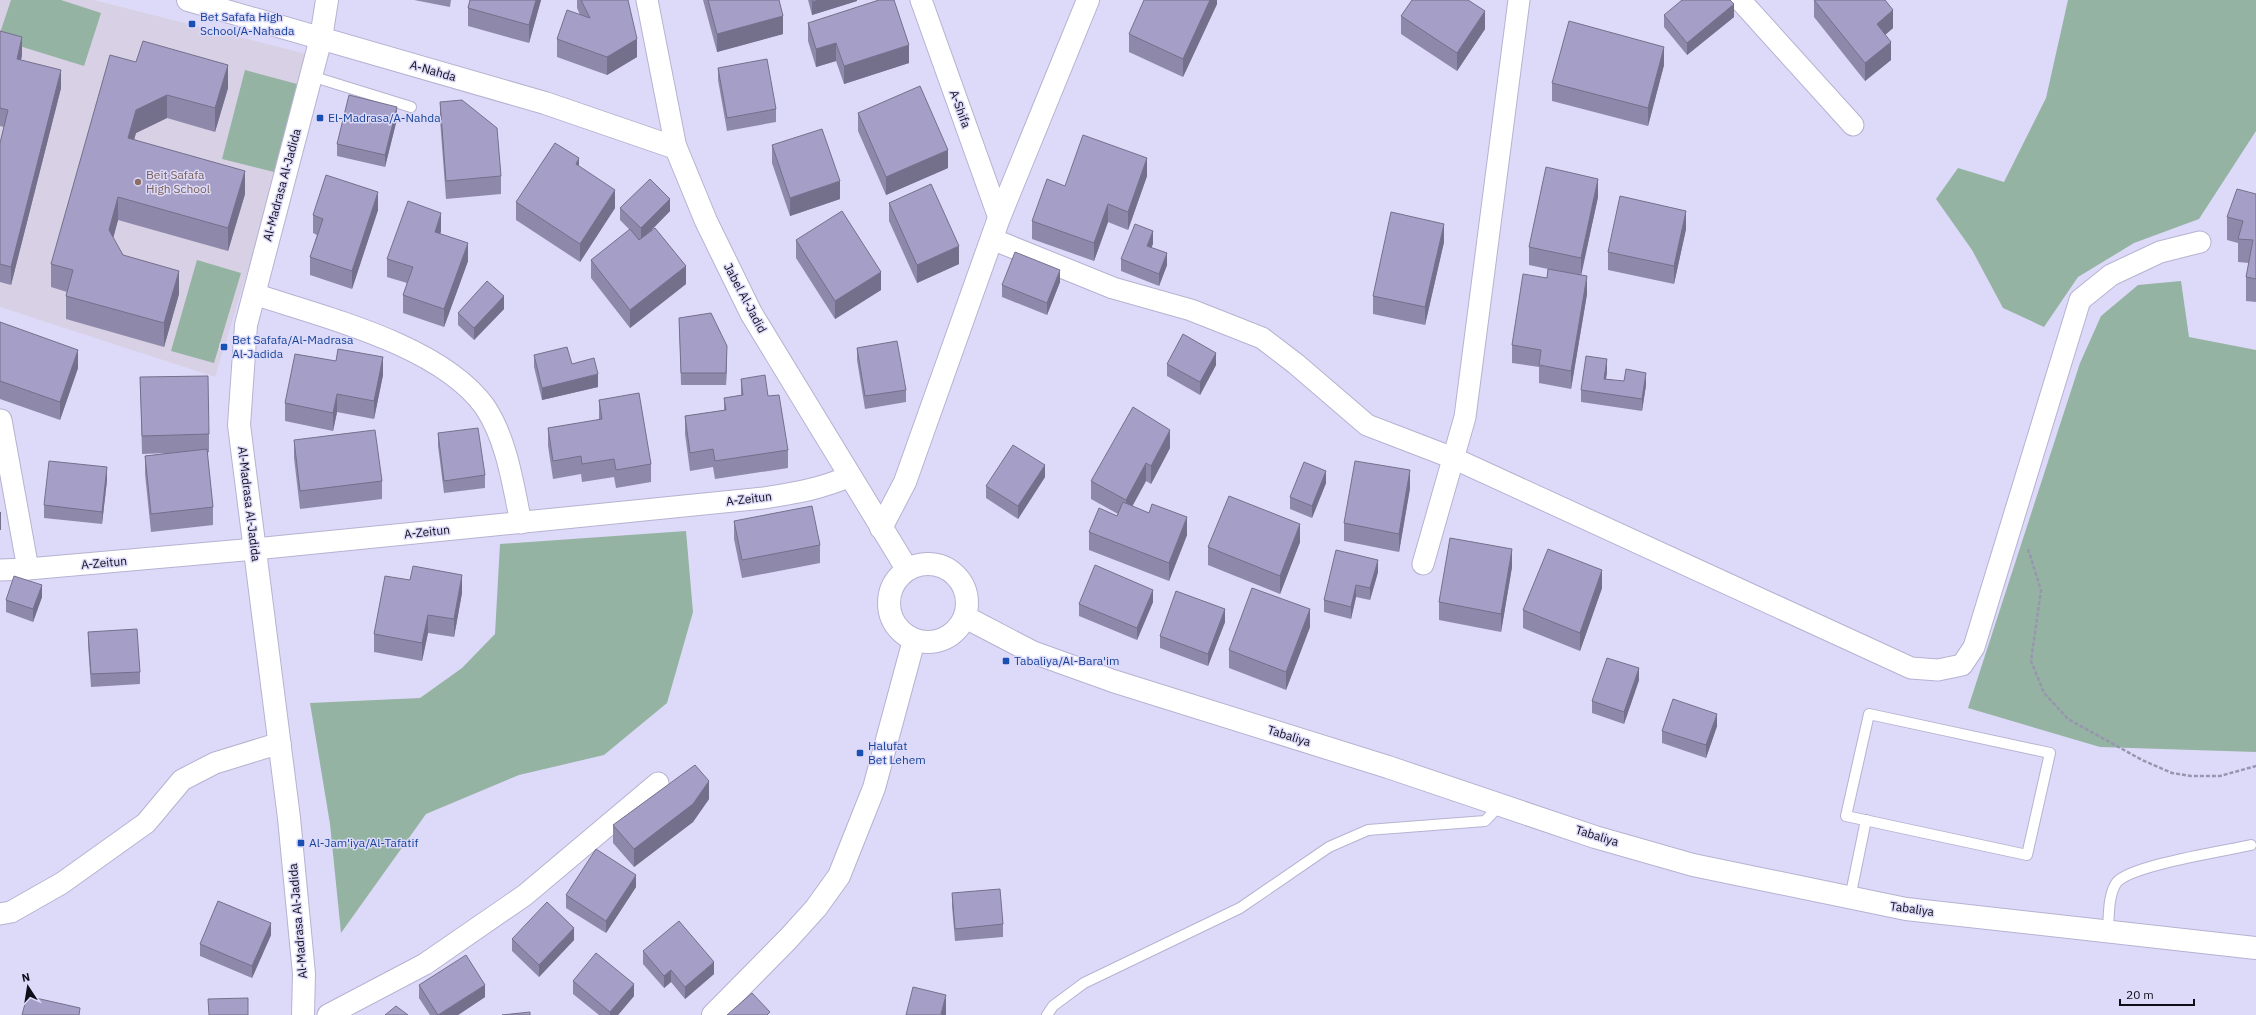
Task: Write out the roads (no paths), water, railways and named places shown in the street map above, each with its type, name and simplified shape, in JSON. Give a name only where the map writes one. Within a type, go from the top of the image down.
[{"type":"street","name":"A-Nahda","points":[[188,0],[545,103],[676,148]]},
{"type":"street","name":"Al-Madrasa Al-Jadida","points":[[303,1015],[304,974],[280,743],[239,425],[246,325],[321,38],[327,0]]},
{"type":"street","name":"Jabel Al-Jadid","points":[[647,0],[676,148],[706,222],[752,313],[907,569]]},
{"type":"street","name":"A-Shifa","points":[[921,0],[999,218]]},
{"type":"street","points":[[881,528],[905,482],[999,218],[1088,0]]},
{"type":"street","points":[[1423,564],[1465,417],[1519,0]]},
{"type":"street","points":[[1740,0],[1853,125]]},
{"type":"street","points":[[992,239],[1113,288],[1191,310],[1262,338],[1296,364],[1367,425],[1453,458],[1911,668],[1938,670],[1962,665],[1974,647],[2080,300],[2111,275],[2160,252],[2200,242]]},
{"type":"street","points":[[254,294],[358,328],[407,348],[465,385],[485,408],[498,435],[508,462],[521,523]]},
{"type":"street","points":[[1,420],[28,569]]},
{"type":"street","name":"A-Zeitun","points":[[0,570],[28,569],[255,549],[764,498],[807,492],[828,486],[850,476]]},
{"type":"street","points":[[919,564],[943,566],[953,572],[961,581],[966,592],[967,605],[965,617],[959,628],[950,636],[938,641],[926,642],[914,640],[902,633],[894,624],[888,600],[891,588],[898,577],[907,569],[919,564]]},
{"type":"street","name":"Tabaliya","points":[[965,617],[1032,652],[1113,681],[1388,767],[1595,837],[1693,865],[1906,909],[2108,930],[2256,948]]},
{"type":"street","points":[[713,1015],[788,939],[816,908],[839,876],[874,788],[914,640]]},
{"type":"street","points":[[0,914],[10,912],[62,883],[146,823],[182,780],[215,763],[280,743]]},
{"type":"street","points":[[328,1015],[425,964],[525,896],[658,783]]},
{"type":"lane","points":[[311,76],[411,107]]},
{"type":"lane","points":[[1869,714],[2050,753],[2027,855],[1866,820],[1846,816],[1869,714]]},
{"type":"lane","points":[[1047,1015],[1053,1006],[1084,983],[1240,908],[1329,847],[1368,830],[1485,821],[1500,805]]},
{"type":"lane","points":[[1850,898],[1866,820]]},
{"type":"lane","points":[[2108,930],[2111,897],[2118,882],[2136,870],[2251,845]]},
{"type":"place","name":"Bet Safafa High School/A-Nahada","points":[[192,24]]},
{"type":"place","name":"El-Madrasa/A-Nahda","points":[[320,118]]},
{"type":"place","name":"Beit Safafa High School","points":[[138,182]]},
{"type":"place","name":"Bet Safafa/Al-Madrasa Al-Jadida","points":[[224,347]]},
{"type":"place","name":"Tabaliya/Al-Bara'im","points":[[1006,661]]},
{"type":"place","name":"Halufat Bet Lehem","points":[[860,753]]},
{"type":"place","name":"Al-Jam'iya/Al-Tafatif","points":[[301,843]]}]
